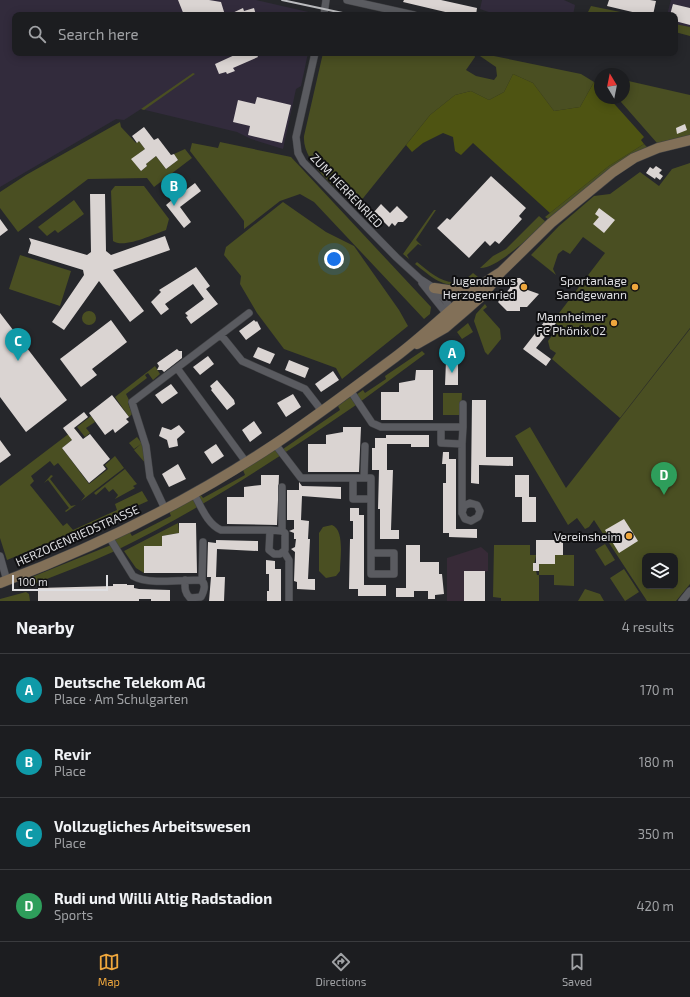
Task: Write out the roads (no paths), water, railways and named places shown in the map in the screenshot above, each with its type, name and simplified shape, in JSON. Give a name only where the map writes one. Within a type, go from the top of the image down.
[{"type":"street","points":[[324,12],[326,0]]},
{"type":"street","points":[[324,12],[331,0]]},
{"type":"street","points":[[347,0],[401,12]]},
{"type":"street","name":"ZUM HERRENRIED","points":[[314,56],[296,137],[298,153],[303,162],[420,279],[456,319]]},
{"type":"street","name":"HERZOGENRIEDSTRASSE","points":[[392,359],[445,328],[456,319],[483,295],[501,272],[551,223],[613,172],[634,158],[658,148],[690,140]]},
{"type":"street","name":"HERZOGENRIEDSTRASSE","points":[[4,582],[109,537],[165,510],[194,494],[275,444],[392,359],[476,288],[501,272]]},
{"type":"street","name":"ZUM HERRENRIED","points":[[420,279],[434,288],[449,311]]},
{"type":"street","points":[[434,288],[455,291],[476,288]]},
{"type":"street","points":[[165,510],[150,477],[146,446],[132,402],[249,313]]},
{"type":"street","points":[[221,335],[242,361],[305,389],[322,411]]},
{"type":"street","points":[[177,368],[246,462]]},
{"type":"street","points":[[350,390],[372,422],[382,426],[463,427]]},
{"type":"street","points":[[462,513],[463,404]]},
{"type":"street","points":[[441,427],[441,443],[462,444]]},
{"type":"street","points":[[275,444],[301,478],[371,478],[371,499],[371,553],[371,574],[394,574],[394,553],[371,553]]},
{"type":"street","points":[[364,478],[365,446]]},
{"type":"street","points":[[353,478],[354,499],[371,499]]},
{"type":"street","points":[[282,487],[282,531],[285,536],[284,552],[289,560],[289,601]]},
{"type":"street","points":[[194,494],[207,517],[216,527],[222,530],[282,531]]},
{"type":"street","points":[[270,530],[271,552],[280,554],[284,552]]},
{"type":"street","points":[[109,537],[125,565],[133,576],[138,579],[202,581]]},
{"type":"street","points":[[185,580],[185,591],[187,595],[190,598],[202,599],[204,591],[202,581],[203,542]]},
{"type":"street","points":[[0,556],[4,582]]},
{"type":"street","points":[[682,601],[690,591]]},
{"type":"railway","points":[[282,0],[338,12]]},
{"type":"place","name":"Revir","points":[[174,206]]},
{"type":"place","name":"Jugendhaus Herzogenried","points":[[524,287]]},
{"type":"place","name":"Sportanlage Sandgewann","points":[[635,287]]},
{"type":"place","name":"Mannheimer FC Phönix 02","points":[[614,323]]},
{"type":"place","name":"Vollzugliches Arbeitswesen","points":[[18,361]]},
{"type":"place","name":"Deutsche Telekom AG","points":[[452,373]]},
{"type":"place","name":"Rudi und Willi Altig Radstadion","points":[[664,495]]},
{"type":"place","name":"Vereinsheim","points":[[629,536]]}]
